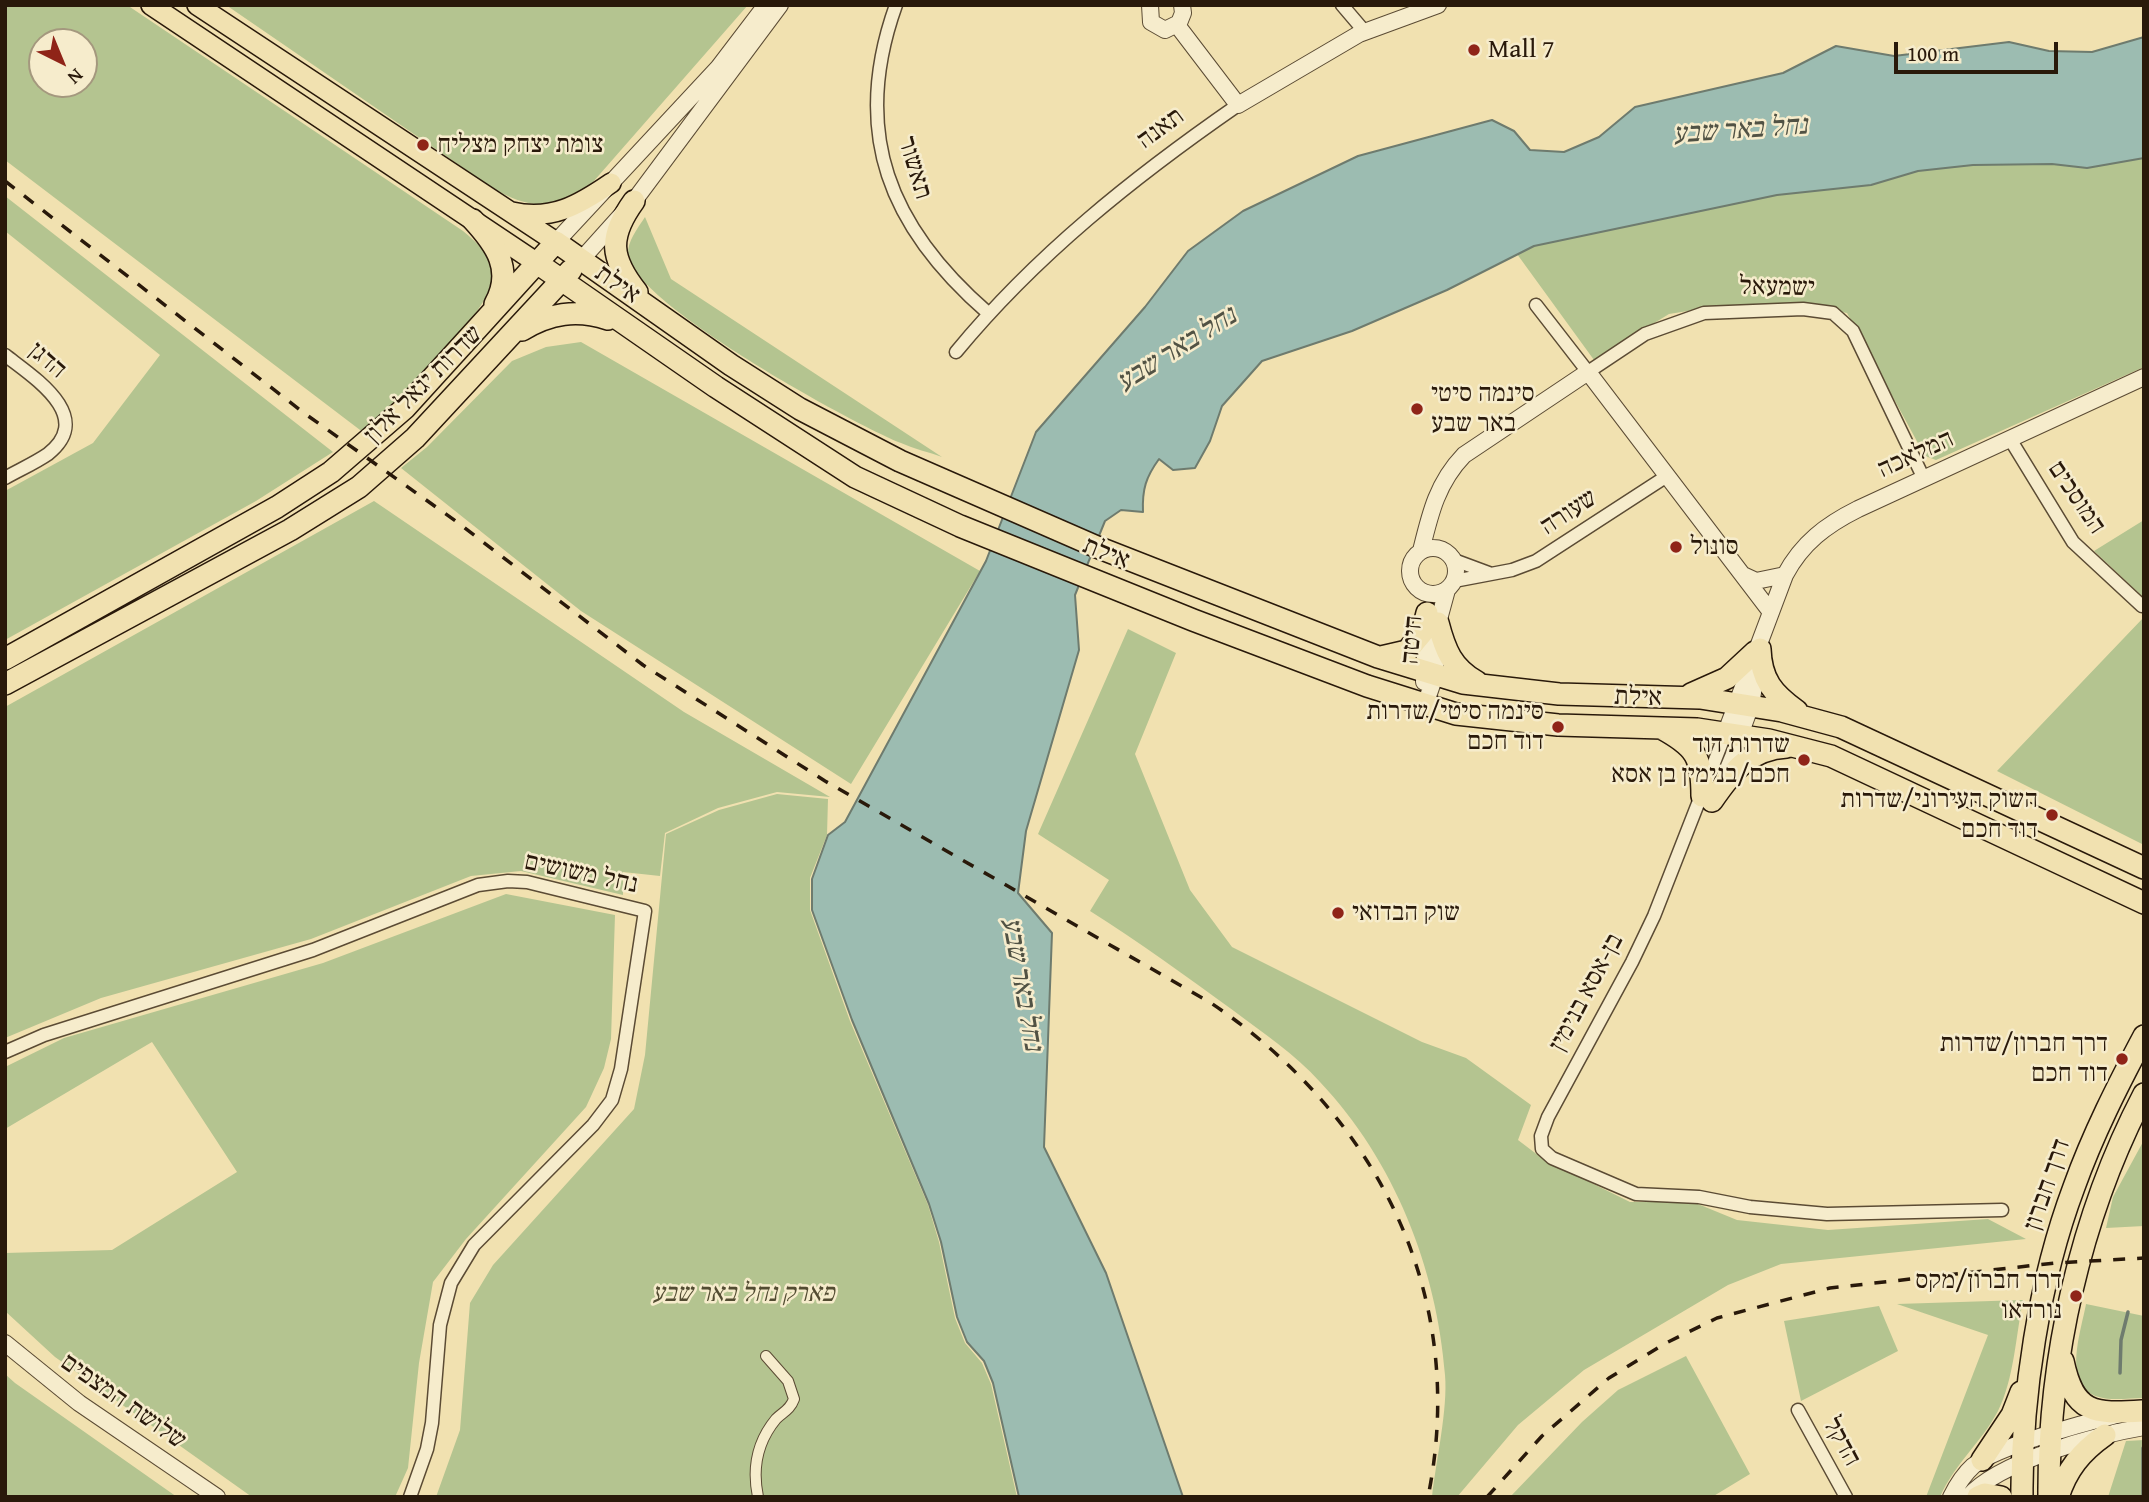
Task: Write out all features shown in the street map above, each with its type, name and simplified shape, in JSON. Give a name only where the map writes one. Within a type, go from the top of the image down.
[{"type":"highway","points":[[634,201],[616,232],[617,261],[633,286],[661,316]]},
{"type":"highway","points":[[473,220],[491,239],[502,260],[503,284],[488,318]]},
{"type":"highway","name":"אילת","points":[[556,242],[661,316],[800,408],[900,461],[1097,547],[1378,657],[1430,674],[1491,688],[1559,694],[1682,697],[1743,703],[1805,716],[1884,744],[2144,868]]},
{"type":"highway","name":"שדרות יגאל אלון","points":[[5,659],[300,494],[382,431],[556,242]]},
{"type":"highway","name":"שדרות יגאל אלון","points":[[5,684],[280,535],[359,486],[415,438],[581,260]]},
{"type":"highway","name":"אילת","points":[[537,262],[827,460],[885,492],[960,526],[1193,620],[1425,705],[1487,720],[1558,725],[1659,727],[1733,734],[1831,756],[2144,903]]},
{"type":"highway","points":[[508,339],[540,321],[565,313],[593,314],[626,325]]},
{"type":"highway","points":[[1378,657],[1408,651],[1432,618]]},
{"type":"highway","points":[[1432,618],[1453,663],[1462,673],[1491,688]]},
{"type":"highway","points":[[1682,697],[1716,685],[1763,634]]},
{"type":"highway","points":[[1763,634],[1762,673],[1777,697],[1805,716]]},
{"type":"highway","points":[[1659,727],[1679,737],[1691,749],[1702,767],[1707,799]]},
{"type":"highway","points":[[1707,799],[1744,760],[1776,748],[1796,747]]},
{"type":"highway","points":[[2114,889],[2144,920]]},
{"type":"highway","name":"דרך חברון","points":[[2022,1497],[2022,1455],[2032,1367],[2049,1279],[2073,1188],[2110,1100],[2144,1036]]},
{"type":"highway","name":"דרך חברון","points":[[2049,1497],[2049,1443],[2075,1285],[2098,1197],[2144,1094]]},
{"type":"highway","points":[[2062,1353],[2071,1388],[2084,1405],[2104,1413],[2143,1416]]},
{"type":"highway","points":[[1982,1460],[2012,1415],[2032,1367]]},
{"type":"highway","points":[[2058,1497],[2066,1473],[2077,1458],[2105,1435]]},
{"type":"highway","points":[[1978,1497],[1985,1494],[2001,1497]]},
{"type":"main road","name":"אילת","points":[[150,5],[537,262]]},
{"type":"main road","name":"אילת","points":[[197,5],[556,242]]},
{"type":"main road","points":[[507,211],[534,215],[559,212],[584,202],[611,183]]},
{"type":"street","name":"שדרות יגאל אלון","points":[[556,242],[718,68],[766,5]]},
{"type":"street","name":"שדרות יגאל אלון","points":[[581,260],[634,201],[780,5]]},
{"type":"street","name":"תאשור","points":[[896,5],[883,53],[878,92],[884,163],[894,196],[924,247],[957,286],[988,313]]},
{"type":"street","points":[[1146,6],[1149,20],[1157,28],[1168,30],[1177,25],[1183,16],[1182,5]]},
{"type":"street","points":[[1342,5],[1365,32]]},
{"type":"street","name":"תאנה","points":[[956,352],[988,313],[1106,203],[1238,105],[1365,32],[1416,9],[1438,5]]},
{"type":"street","points":[[1177,25],[1238,105]]},
{"type":"street","points":[[1536,304],[1630,428],[1763,634]]},
{"type":"street","name":"ישמעאל","points":[[1588,372],[1645,334],[1704,313],[1803,309],[1833,313],[1853,331],[1924,479]]},
{"type":"street","name":"הדגן","points":[[5,355],[58,401],[65,414],[65,427],[59,442],[49,453],[5,478]]},
{"type":"street","name":"חיטה","points":[[1425,705],[1430,674],[1432,618],[1421,591],[1413,583],[1410,571],[1413,559],[1422,551],[1435,496],[1451,468],[1464,454],[1588,372]]},
{"type":"street","name":"המלאכה","points":[[1743,703],[1763,634],[1785,575],[1800,552],[1830,524],[2144,377]]},
{"type":"street","name":"המוסכים","points":[[2010,439],[2073,542],[2142,606]]},
{"type":"street","points":[[1664,478],[1742,575],[1763,634]]},
{"type":"street","name":"שעורה","points":[[1451,586],[1490,573],[1512,570],[1544,556],[1664,478]]},
{"type":"street","name":"חיטה","points":[[1432,618],[1457,570],[1448,555],[1433,516],[1435,496]]},
{"type":"street","points":[[1422,551],[1432,548],[1490,573]]},
{"type":"street","points":[[1742,575],[1756,581],[1785,575]]},
{"type":"street","name":"חיטה","points":[[1421,591],[1432,594],[1451,586]]},
{"type":"street","name":"בן-אסא בנימין","points":[[1743,703],[1707,799],[1632,962],[1548,1116],[1541,1136],[1542,1149],[1552,1158],[1636,1194],[1699,1197],[1750,1207],[1827,1214],[2002,1210]]},
{"type":"street","name":"נחל משושים","points":[[5,1052],[44,1035],[313,950],[478,885],[508,881],[527,882],[645,911],[621,1069],[612,1100],[593,1125],[474,1245],[451,1283],[440,1325],[432,1423],[418,1478],[410,1497]]},
{"type":"street","name":"שלושת המצפים","points":[[5,1343],[79,1404],[217,1497]]},
{"type":"street","points":[[758,1497],[755,1468],[758,1449],[766,1431],[789,1408],[794,1399],[788,1381],[766,1356]]},
{"type":"street","name":"הדקל","points":[[1798,1410],[1846,1497]]},
{"type":"street","points":[[2049,1443],[2105,1435],[2143,1416]]},
{"type":"street","points":[[1968,1497],[2022,1455],[2049,1443],[2143,1416]]},
{"type":"street","points":[[1951,1497],[1959,1480],[1982,1460],[2022,1455]]},
{"type":"green space","points":[[5,5],[127,5],[463,231],[479,246],[491,263],[493,278],[475,314],[417,381],[364,433],[5,160]]},
{"type":"green space","points":[[226,5],[748,5],[593,182],[567,199],[543,204],[518,200],[491,187]]},
{"type":"green space","points":[[2144,158],[2144,367],[1936,460],[1925,456],[1847,313],[1797,303],[1700,309],[1669,314],[1594,360],[1517,254],[1534,246],[1777,195],[1871,185],[1918,171],[1973,165],[2052,164],[2087,168]]},
{"type":"green space","points":[[5,196],[333,452],[256,501],[5,640],[5,491],[93,443],[160,355],[5,231]]},
{"type":"green space","points":[[645,217],[671,279],[942,457],[876,431],[795,388],[704,331],[666,302],[639,276],[628,255],[631,240]]},
{"type":"green space","points":[[581,342],[980,571],[851,784],[581,611],[401,468],[427,447],[512,361],[546,347]]},
{"type":"green space","points":[[374,501],[684,712],[830,797],[777,792],[718,808],[665,833],[660,876],[623,872],[623,895],[521,871],[471,876],[311,939],[101,998],[5,1038],[5,707]]},
{"type":"green space","points":[[2144,520],[2144,598],[2094,551]]},
{"type":"green space","points":[[2144,617],[2144,845],[1997,771]]},
{"type":"green space","points":[[1128,629],[1176,653],[1135,754],[1190,890],[1232,947],[1422,1042],[1466,1058],[1531,1105],[1518,1140],[1543,1159],[1630,1202],[1693,1202],[1737,1220],[1828,1230],[1988,1219],[2026,1239],[1781,1264],[1728,1285],[1584,1370],[1518,1425],[1457,1497],[1432,1497],[1445,1403],[1440,1335],[1421,1256],[1407,1218],[1370,1146],[1320,1082],[1289,1053],[1180,972],[1090,911],[1109,880],[1038,834]]},
{"type":"green space","name":"פארק נחל באר שבע","points":[[777,794],[828,799],[827,835],[810,878],[810,910],[850,1021],[928,1205],[939,1242],[955,1318],[965,1343],[982,1363],[991,1384],[1017,1497],[436,1497],[460,1430],[470,1303],[493,1265],[634,1109],[645,1055],[666,834],[719,810]]},
{"type":"green space","points":[[506,894],[615,915],[611,1039],[604,1068],[586,1107],[466,1239],[433,1282],[419,1363],[408,1468],[395,1497],[252,1497],[55,1357],[5,1311],[5,1253],[112,1250],[237,1172],[152,1042],[5,1129],[5,1067],[64,1038],[323,963]]},
{"type":"green space","points":[[2144,1140],[2144,1226],[2106,1228],[2113,1197]]},
{"type":"green space","points":[[2023,1300],[2011,1371],[1998,1411],[1940,1497],[1926,1497],[1988,1335],[1897,1304]]},
{"type":"green space","points":[[2086,1304],[2144,1316],[2144,1398],[2099,1397],[2087,1391],[2080,1382],[2076,1357]]},
{"type":"green space","points":[[1879,1306],[1898,1351],[1801,1401],[1784,1321]]},
{"type":"green space","points":[[1686,1356],[1750,1474],[1712,1497],[1510,1497],[1582,1422],[1618,1390]]},
{"type":"green space","points":[[5,1374],[15,1383],[177,1497],[5,1497]]},
{"type":"green space","points":[[2144,1440],[2144,1497],[2108,1497],[2126,1441]]},
{"type":"water","name":"נחל באר שבע","points":[[2144,37],[2144,158],[2087,168],[2052,164],[1973,165],[1918,171],[1871,185],[1777,195],[1534,246],[1447,290],[1352,331],[1262,361],[1222,406],[1210,441],[1195,468],[1173,470],[1159,459],[1146,484],[1143,512],[1121,510],[1105,521],[1075,595],[1079,650],[1026,831],[1018,893],[1052,933],[1044,1147],[1106,1273],[1183,1497],[1019,1497],[993,1383],[984,1361],[967,1342],[957,1317],[941,1242],[929,1204],[852,1020],[812,910],[812,879],[828,835],[845,822],[986,561],[1036,432],[1145,307],[1188,251],[1243,211],[1358,156],[1492,120],[1514,131],[1530,150],[1564,152],[1599,137],[1635,107],[1783,73],[1836,46],[1894,56],[2009,42],[2049,51],[2092,52]]},
{"type":"waterway","points":[[2120,1373],[2121,1340],[2128,1312]]},
{"type":"waterway","points":[[2143,1448],[2143,1497]]},
{"type":"railway","points":[[5,181],[304,413],[457,522],[643,665],[825,781],[1211,1003],[1270,1048],[1321,1099],[1363,1155],[1397,1216],[1421,1281],[1435,1350],[1437,1422],[1428,1497]]},
{"type":"railway","points":[[1487,1497],[1542,1436],[1609,1378],[1664,1344],[1717,1318],[1830,1288],[2055,1263],[2144,1258]]},
{"type":"place","name":"Mall 7","points":[[1474,50]]},
{"type":"place","name":"צומת יצחק מצליח","points":[[423,145]]},
{"type":"place","name":"סינמה סיטי באר שבע","points":[[1417,409]]},
{"type":"place","name":"סונול","points":[[1676,547]]},
{"type":"place","name":"סינמה סיטי/שדרות דוד חכם","points":[[1558,727]]},
{"type":"place","name":"שדרות דוד חכם/בנימין בן אסא","points":[[1804,760]]},
{"type":"place","name":"השוק העירוני/שדרות דוד חכם","points":[[2052,815]]},
{"type":"place","name":"שוק הבדואי","points":[[1338,913]]},
{"type":"place","name":"דרך חברון/שדרות דוד חכם","points":[[2122,1059]]},
{"type":"place","name":"דרך חברון/מקס נורדאו","points":[[2076,1296]]}]
